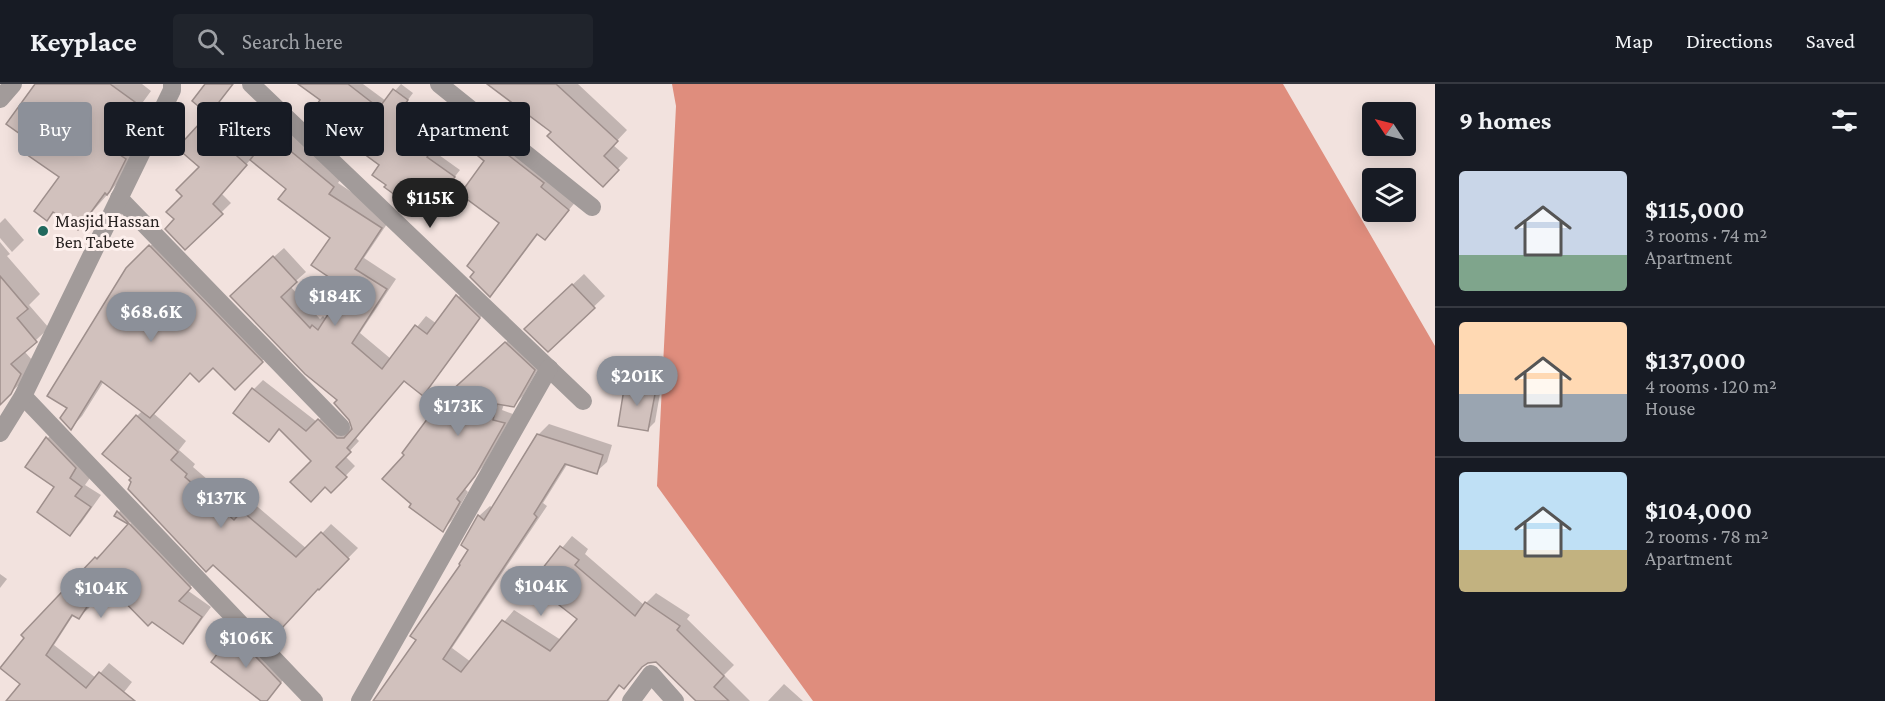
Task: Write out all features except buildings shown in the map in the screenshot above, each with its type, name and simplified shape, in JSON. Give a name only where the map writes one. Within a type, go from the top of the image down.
[{"type":"street","points":[[0,99],[13,84]]},
{"type":"street","points":[[251,84],[583,401]]},
{"type":"street","points":[[439,84],[592,207]]},
{"type":"street","points":[[0,433],[23,396],[119,198],[168,86]]},
{"type":"street","points":[[119,198],[341,427]]},
{"type":"street","points":[[360,701],[549,368]]},
{"type":"street","points":[[23,396],[315,701]]},
{"type":"street","points":[[631,701],[651,674],[675,701]]},
{"type":"shaded area","points":[[672,84],[1283,84],[1435,346],[1435,701],[813,701],[657,486],[676,106]]},
{"type":"place","name":"Masjid Hassan Ben Tabete","points":[[43,231]]}]
